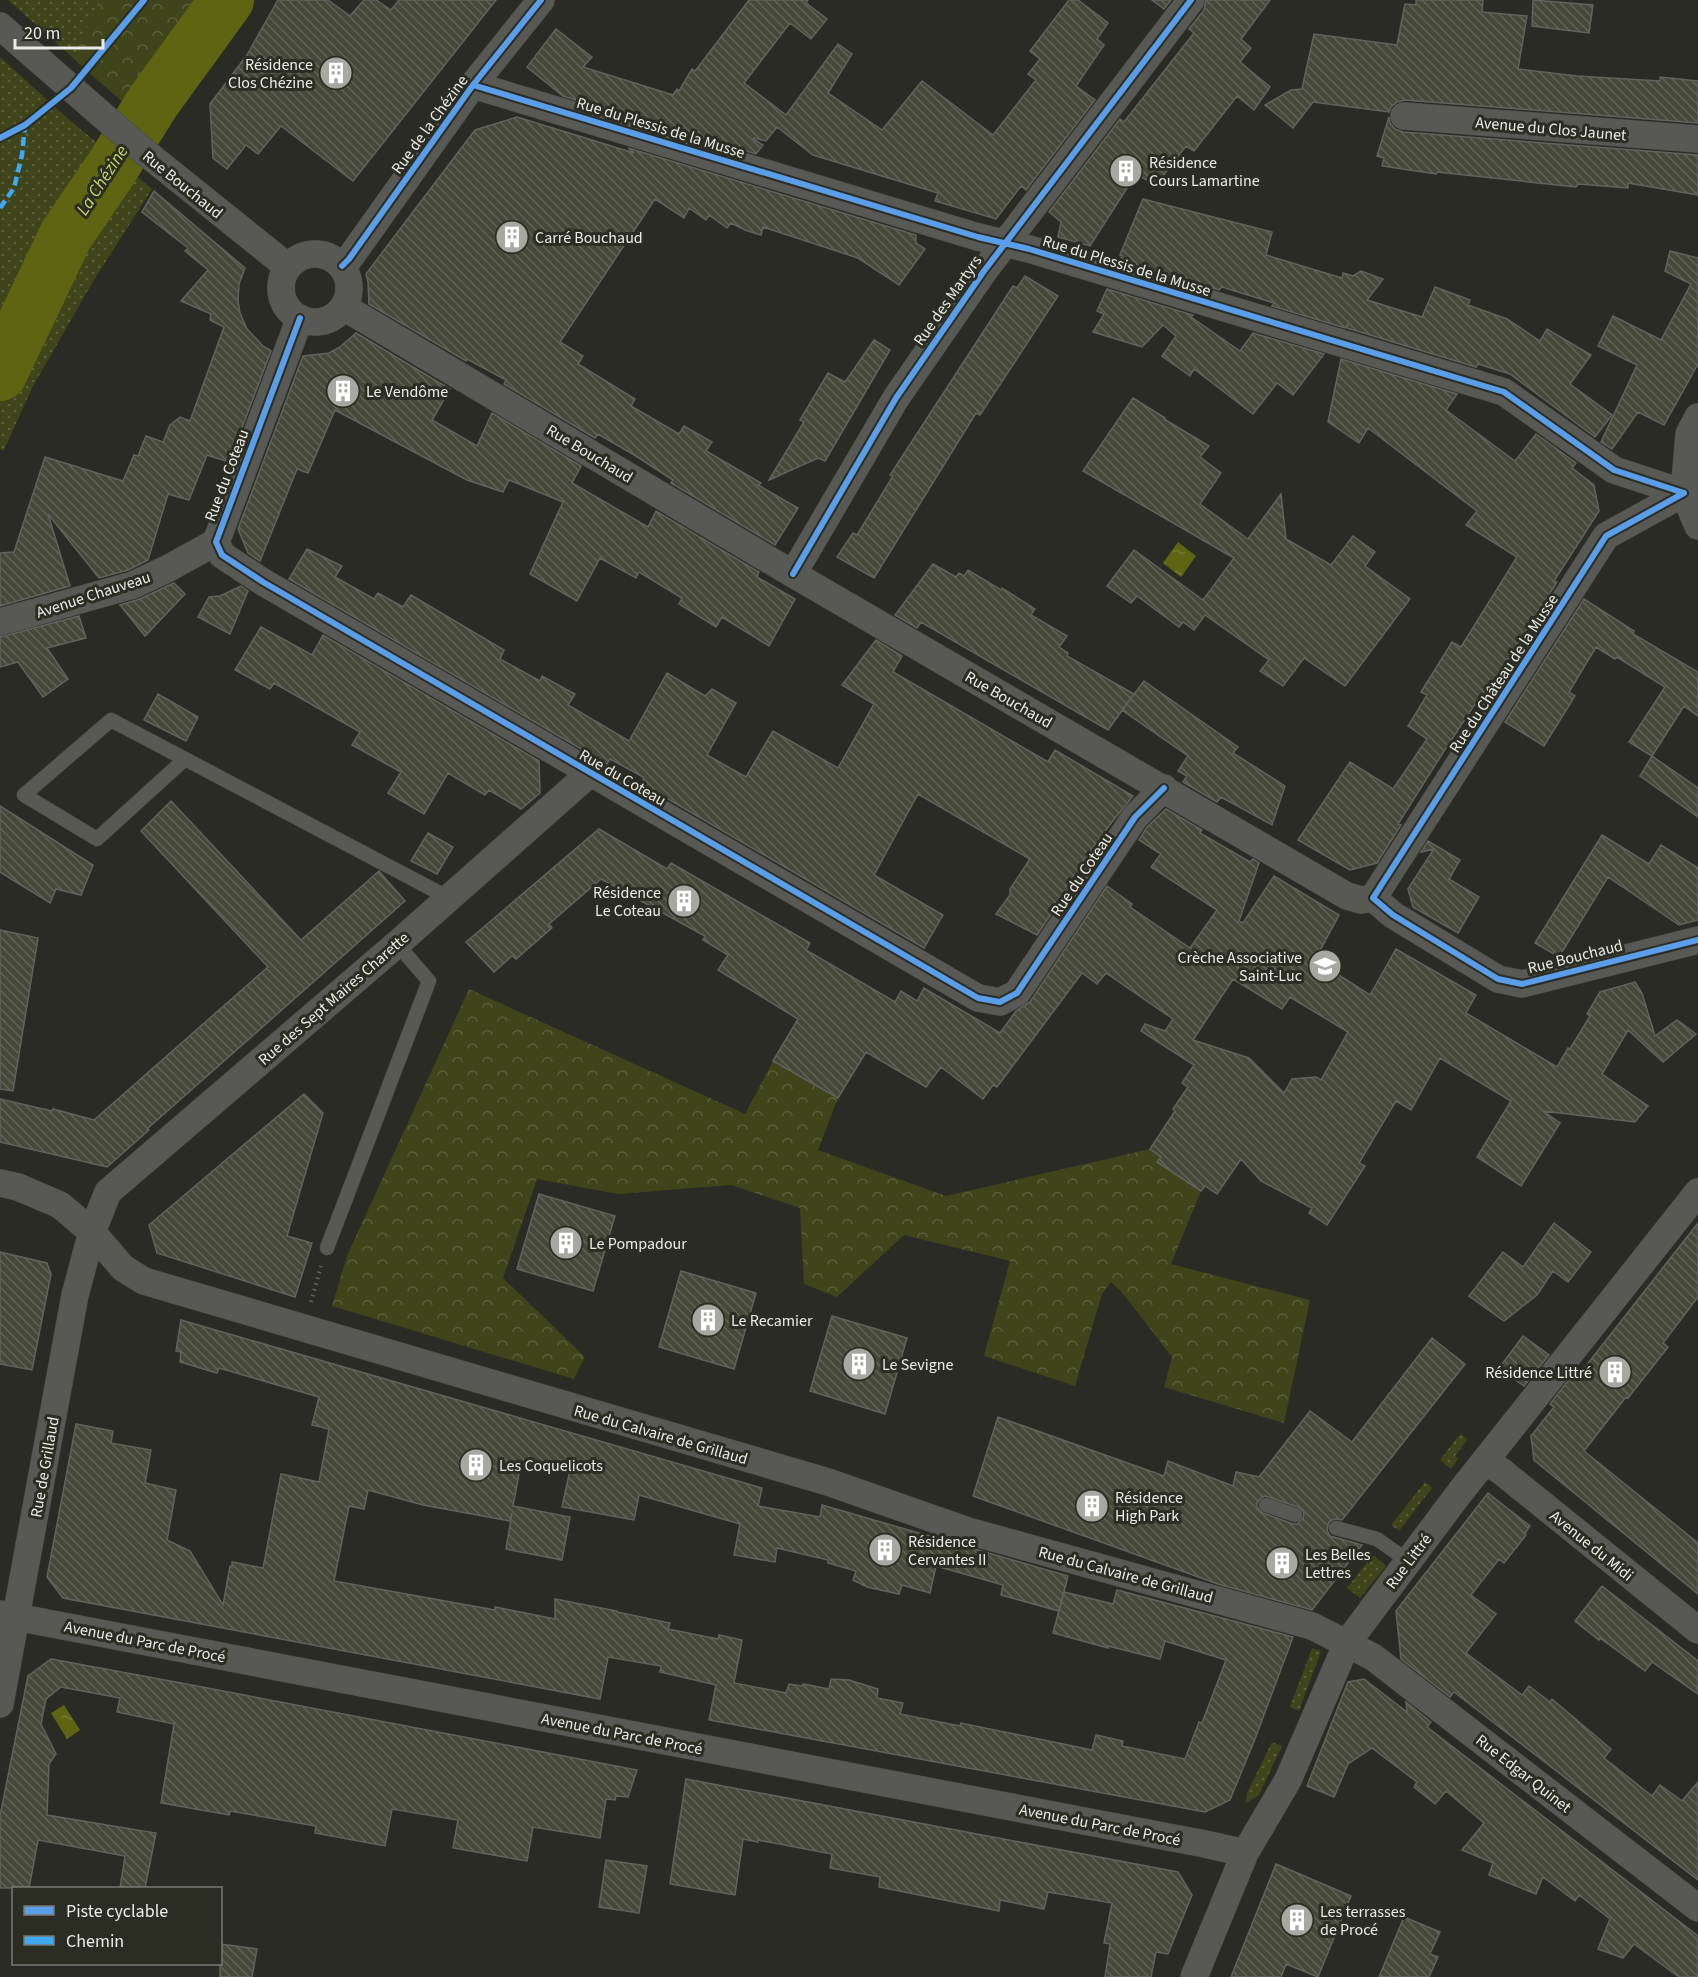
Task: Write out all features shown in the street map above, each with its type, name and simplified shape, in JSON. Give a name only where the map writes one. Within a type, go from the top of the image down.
[{"type":"street","name":"Rue de la Chézine","points":[[342,266],[473,85],[541,0]]},
{"type":"street","name":"Rue des Martyrs","points":[[793,574],[896,398],[1003,243],[1191,0]]},
{"type":"street","name":"Rue Bouchaud","points":[[0,26],[99,114],[288,267]]},
{"type":"street","name":"Rue du Plessis de la Musse","points":[[473,85],[1504,392],[1614,470],[1684,493]]},
{"type":"street","name":"Avenue du Clos Jaunet","points":[[1404,116],[1698,139]]},
{"type":"street","points":[[316,253],[333,258],[342,266],[349,284],[349,294],[345,305],[334,316],[311,322],[291,312],[282,297],[282,280],[288,267],[297,258],[316,253]]},
{"type":"street","name":"Rue Bouchaud","points":[[345,305],[352,312],[793,574],[1347,896],[1361,900],[1374,898],[1393,915],[1498,979],[1522,984],[1698,940]]},
{"type":"street","name":"Rue du Coteau","points":[[300,318],[216,542],[222,555],[238,567],[589,774],[978,999],[1000,1002],[1017,993],[1135,817],[1164,789]]},
{"type":"street","points":[[1698,417],[1689,434],[1684,493],[1698,526]]},
{"type":"street","name":"Rue du Château de la Musse","points":[[1374,898],[1606,536],[1684,493]]},
{"type":"street","name":"Avenue Chauveau","points":[[0,622],[133,585],[216,542]]},
{"type":"street","name":"Rue des Sept Maires Charette","points":[[92,1232],[108,1192],[397,944],[589,774]]},
{"type":"street","name":"Rue du Calvaire de Grillaud","points":[[0,1183],[18,1187],[60,1205],[92,1232],[123,1268],[144,1281],[828,1482],[968,1530],[1312,1626],[1347,1642]]},
{"type":"street","name":"Rue Littré","points":[[1194,1977],[1245,1853],[1288,1780],[1347,1642],[1485,1461],[1698,1192]]},
{"type":"street","name":"Rue de Grillaud","points":[[0,1704],[8,1615],[75,1295],[92,1232]]},
{"type":"street","name":"Avenue du Midi","points":[[1485,1461],[1698,1630]]},
{"type":"street","name":"Avenue du Parc de Procé","points":[[8,1615],[1245,1853]]},
{"type":"street","name":"Rue Edgar Quinet","points":[[1347,1642],[1373,1657],[1698,1908]]},
{"type":"lane","points":[[185,759],[98,839],[24,795],[111,720],[449,898]]},
{"type":"lane","points":[[327,1248],[429,981],[397,944]]},
{"type":"lane","points":[[1266,1506],[1295,1515]]},
{"type":"lane","points":[[1336,1528],[1377,1539],[1408,1561]]},
{"type":"path","points":[[302,1329],[327,1248]]},
{"type":"green space","points":[[8,0],[239,0],[170,84],[145,122]]},
{"type":"green space","points":[[99,0],[239,0],[170,84],[145,122],[73,58]]},
{"type":"green space","points":[[0,57],[65,116],[152,189],[94,280],[33,386],[4,450],[0,450]]},
{"type":"green space","points":[[469,989],[745,1114],[773,1061],[838,1098],[818,1150],[946,1196],[1150,1149],[1161,1157],[1157,1162],[1201,1191],[1171,1264],[1310,1300],[1284,1423],[1164,1387],[1172,1357],[1121,1291],[1111,1282],[1102,1294],[1075,1386],[984,1356],[1010,1261],[904,1235],[837,1297],[804,1284],[800,1208],[731,1185],[618,1194],[537,1179],[503,1278],[585,1357],[574,1379],[332,1306],[347,1256]]},
{"type":"green space","points":[[1460,1434],[1468,1439],[1455,1456],[1458,1459],[1451,1469],[1440,1460]]},
{"type":"green space","points":[[1425,1482],[1432,1488],[1399,1531],[1391,1525]]},
{"type":"green space","points":[[1373,1555],[1386,1566],[1360,1598],[1347,1588]]},
{"type":"green space","points":[[1312,1648],[1321,1651],[1299,1711],[1290,1707]]},
{"type":"green space","points":[[1272,1742],[1282,1746],[1259,1795],[1246,1803],[1247,1793]]},
{"type":"water","points":[[1178,542],[1196,556],[1181,577],[1163,563]]},
{"type":"water","points":[[64,1705],[80,1730],[67,1739],[51,1713]]},
{"type":"building","name":"Résidence Clos Chézine","points":[[278,0],[328,0],[350,16],[364,0],[376,0],[391,10],[399,0],[496,0],[353,181],[281,126],[258,154],[246,145],[227,169],[213,158],[210,104],[247,55]]},
{"type":"building","points":[[749,0],[808,0],[806,3],[827,19],[811,39],[790,23],[744,83],[786,115],[838,44],[852,54],[828,93],[882,130],[922,81],[993,135],[1036,80],[1028,74],[1040,59],[1030,51],[1069,0],[1078,0],[1108,23],[1097,39],[1104,45],[1076,86],[1095,100],[1026,190],[1021,186],[996,219],[935,201],[938,193],[813,155],[777,127],[766,141],[753,139],[763,145],[756,154],[563,96],[527,67],[556,29],[592,57],[583,67],[673,95],[677,89],[679,91],[692,69],[695,71]]},
{"type":"building","points":[[1152,0],[1171,0],[1164,9]]},
{"type":"building","points":[[1206,0],[1270,0],[1241,39],[1251,48],[1240,62],[1270,87],[1254,110],[1237,96],[1194,151],[1186,146],[1156,185],[1136,174],[1090,246],[1058,237],[1061,222],[1049,212],[1120,119],[1124,122],[1194,33],[1189,29],[1204,10]]},
{"type":"building","points":[[1416,0],[1483,0],[1482,12],[1527,16],[1518,69],[1577,76],[1660,81],[1660,77],[1698,81],[1698,123],[1405,100],[1397,102],[1389,112],[1313,102],[1293,128],[1265,105],[1291,90],[1302,89],[1314,34],[1397,45],[1405,4],[1416,5]]},
{"type":"building","points":[[1533,0],[1593,5],[1589,33],[1532,26]]},
{"type":"building","name":"Carré Bouchaud","points":[[517,117],[916,235],[916,243],[925,249],[899,285],[858,258],[763,227],[761,235],[731,223],[727,228],[709,215],[706,220],[689,208],[684,218],[655,199],[560,342],[583,356],[578,364],[635,399],[631,406],[679,434],[684,426],[712,442],[706,451],[798,508],[775,545],[671,483],[673,480],[636,456],[598,434],[595,438],[504,384],[506,380],[467,359],[466,361],[369,304],[366,274],[475,130]]},
{"type":"building","points":[[1389,117],[1395,129],[1403,132],[1698,155],[1698,195],[1628,183],[1628,188],[1578,184],[1576,187],[1437,172],[1436,174],[1382,166],[1384,158],[1377,156]]},
{"type":"building","points":[[154,191],[245,268],[239,284],[240,313],[247,329],[271,351],[229,462],[207,455],[189,500],[168,494],[148,560],[128,570],[99,578],[48,514],[70,586],[0,606],[0,553],[14,552],[45,457],[123,481],[134,455],[138,456],[146,436],[163,442],[170,425],[180,417],[190,421],[224,327],[210,320],[211,314],[181,301],[208,270],[185,251],[188,248],[142,212]]},
{"type":"building","points":[[1143,199],[1272,232],[1266,255],[1342,278],[1343,273],[1353,276],[1361,271],[1383,279],[1367,300],[1422,317],[1435,287],[1470,300],[1468,305],[1507,319],[1540,341],[1547,329],[1591,355],[1570,384],[1612,415],[1595,437],[1510,374],[1478,364],[1476,367],[1347,328],[1348,324],[1345,328],[1272,306],[1274,303],[1222,287],[1219,290],[1120,260]]},
{"type":"building","points":[[1670,251],[1698,258],[1698,364],[1664,425],[1638,412],[1612,449],[1601,442],[1637,365],[1598,346],[1613,316],[1661,340],[1691,284],[1665,271]]},
{"type":"building","points":[[1025,276],[1058,296],[980,415],[976,413],[874,578],[837,557],[853,533],[857,535],[893,476],[890,475],[1013,286],[1017,288]]},
{"type":"building","points":[[1107,289],[1193,315],[1191,317],[1240,351],[1253,333],[1324,354],[1293,395],[1277,383],[1253,414],[1194,369],[1190,376],[1162,356],[1176,336],[1163,325],[1142,347],[1093,332],[1104,314],[1097,311]]},
{"type":"building","points":[[356,333],[450,389],[432,420],[477,446],[492,413],[581,466],[572,483],[648,527],[656,511],[759,572],[757,577],[795,599],[769,646],[722,617],[716,627],[679,604],[682,598],[639,572],[636,578],[600,558],[577,601],[530,574],[563,502],[509,480],[503,492],[467,480],[335,410],[308,473],[297,469],[260,561],[248,553],[238,529],[303,356],[329,353]]},
{"type":"building","points":[[874,340],[890,350],[825,461],[818,458],[769,480],[804,422],[800,420],[828,373],[845,382]]},
{"type":"building","points":[[1341,359],[1457,394],[1446,410],[1515,461],[1536,434],[1576,463],[1572,468],[1594,485],[1599,511],[1478,706],[1475,704],[1444,751],[1398,824],[1401,825],[1377,863],[1350,870],[1298,840],[1350,762],[1393,789],[1427,739],[1408,726],[1427,695],[1421,692],[1452,642],[1461,647],[1517,557],[1466,525],[1477,511],[1368,428],[1359,443],[1328,422]]},
{"type":"building","points":[[1133,398],[1209,446],[1200,457],[1221,473],[1200,504],[1248,539],[1281,494],[1286,539],[1331,565],[1353,536],[1375,552],[1365,566],[1410,599],[1345,686],[1304,658],[1283,686],[1260,671],[1269,660],[1205,615],[1194,630],[1183,622],[1179,627],[1137,596],[1131,603],[1107,586],[1134,550],[1203,600],[1234,558],[1083,471]]},
{"type":"building","points":[[307,549],[342,566],[335,577],[374,599],[378,593],[403,607],[411,595],[504,650],[500,659],[540,681],[542,676],[575,694],[568,705],[629,741],[667,673],[705,696],[712,689],[736,703],[707,755],[746,777],[773,731],[838,768],[874,704],[842,685],[876,640],[902,656],[893,672],[1048,762],[1055,750],[1133,796],[1079,866],[1082,868],[1037,935],[996,914],[1010,895],[1010,889],[1030,859],[918,794],[874,875],[943,915],[924,948],[644,785],[643,777],[610,759],[607,764],[289,579]]},
{"type":"building","points":[[933,564],[956,577],[959,573],[964,576],[968,570],[1035,609],[1031,615],[1067,636],[1059,647],[1068,653],[1067,656],[1134,694],[1108,730],[921,622],[917,628],[895,615]]},
{"type":"building","points":[[174,583],[185,594],[145,636],[120,605],[140,599]]},
{"type":"building","points":[[241,586],[248,591],[230,634],[198,617],[209,597],[220,596]]},
{"type":"building","points":[[1584,599],[1634,631],[1633,634],[1698,672],[1698,716],[1684,706],[1652,756],[1629,742],[1665,687],[1617,657],[1615,659],[1596,647],[1569,692],[1575,696],[1544,746],[1505,722]]},
{"type":"building","points":[[79,616],[86,638],[47,648],[68,679],[43,697],[18,662],[0,667],[0,637]]},
{"type":"building","points":[[261,627],[312,655],[323,635],[539,761],[540,793],[521,809],[489,790],[485,795],[448,773],[424,814],[388,793],[401,772],[352,745],[360,732],[274,683],[270,689],[235,670]]},
{"type":"building","points":[[1144,681],[1238,747],[1233,753],[1285,786],[1272,825],[1221,797],[1217,802],[1183,782],[1187,776],[1178,771],[1188,756],[1122,710]]},
{"type":"building","points":[[158,694],[198,717],[186,741],[144,720]]},
{"type":"building","points":[[1652,756],[1698,788],[1698,817],[1640,776]]},
{"type":"building","points":[[171,801],[301,940],[379,871],[405,901],[107,1167],[0,1142],[0,1099],[94,1120],[268,967],[141,831]]},
{"type":"building","points":[[0,806],[93,865],[81,895],[56,889],[50,903],[0,872]]},
{"type":"building","points":[[1166,809],[1202,830],[1200,833],[1250,862],[1253,859],[1259,863],[1239,921],[1243,923],[1274,876],[1339,915],[1315,960],[1370,995],[1396,949],[1476,995],[1466,1013],[1557,1067],[1590,1016],[1587,1014],[1600,992],[1635,982],[1642,993],[1655,1036],[1677,1020],[1696,1034],[1663,1062],[1628,1030],[1602,1074],[1648,1106],[1635,1122],[1543,1111],[1560,1123],[1521,1186],[1477,1157],[1511,1101],[1440,1058],[1411,1110],[1396,1101],[1359,1163],[1365,1166],[1327,1225],[1309,1213],[1312,1208],[1261,1181],[1241,1159],[1217,1194],[1205,1186],[1201,1191],[1157,1162],[1161,1157],[1150,1149],[1188,1087],[1182,1083],[1194,1065],[1141,1031],[1145,1024],[1165,1031],[1173,1019],[1106,973],[1097,984],[1082,973],[997,1087],[993,1085],[983,1099],[941,1067],[926,1087],[866,1052],[838,1098],[773,1061],[798,1019],[718,970],[728,955],[703,940],[705,936],[601,879],[549,924],[552,928],[516,959],[512,956],[494,972],[466,942],[599,829],[667,869],[671,863],[810,943],[806,950],[895,1002],[901,991],[917,1001],[924,988],[1000,1033],[1016,1011],[1030,1002],[1107,886],[1132,904],[1130,907],[1190,948],[1217,910],[1151,867],[1161,854],[1139,840],[1147,827]],"holes":[[[1233,979],[1282,1009],[1290,997],[1348,1032],[1321,1080],[1316,1077],[1292,1079],[1284,1093],[1249,1058],[1193,1040]]]},
{"type":"building","points":[[428,833],[453,847],[437,874],[411,861]]},
{"type":"building","points":[[1602,835],[1649,864],[1661,845],[1698,868],[1698,920],[1679,925],[1608,877],[1559,957],[1535,943]]},
{"type":"building","points":[[1428,841],[1460,860],[1449,879],[1479,897],[1458,933],[1413,907],[1408,889],[1434,849],[1421,852]]},
{"type":"building","points":[[0,930],[38,938],[13,1091],[0,1089]]},
{"type":"building","points":[[304,1094],[323,1113],[287,1236],[312,1243],[295,1297],[157,1253],[149,1225]]},
{"type":"building","name":"Le Pompadour","points":[[539,1194],[615,1216],[593,1291],[517,1269]]},
{"type":"building","points":[[1554,1223],[1591,1252],[1568,1282],[1553,1271],[1537,1295],[1504,1321],[1469,1296],[1503,1252],[1523,1267]]},
{"type":"building","points":[[1698,1223],[1698,1297],[1663,1343],[1668,1347],[1584,1451],[1698,1543],[1698,1594],[1534,1460],[1531,1436],[1554,1407],[1550,1404],[1574,1373],[1578,1376]]},
{"type":"building","points":[[0,1252],[47,1263],[51,1274],[32,1370],[0,1364]]},
{"type":"building","name":"Le Recamier","points":[[681,1271],[756,1293],[734,1369],[659,1347]]},
{"type":"building","name":"Le Sevigne","points":[[832,1316],[907,1338],[885,1414],[810,1391]]},
{"type":"building","points":[[181,1320],[762,1488],[758,1506],[820,1517],[822,1505],[1068,1576],[1061,1602],[1064,1592],[1113,1604],[1117,1590],[1293,1637],[1230,1800],[1205,1812],[709,1720],[716,1685],[660,1672],[661,1666],[608,1657],[600,1699],[63,1598],[47,1577],[76,1424],[113,1431],[111,1443],[151,1450],[145,1483],[176,1490],[167,1540],[190,1551],[223,1605],[232,1562],[263,1568],[281,1474],[319,1482],[329,1429],[312,1425],[319,1397],[219,1368],[217,1373],[180,1362],[181,1352],[176,1351]],"holes":[[[521,1463],[570,1470],[562,1507],[634,1520],[639,1495],[740,1524],[734,1555],[775,1562],[777,1548],[828,1560],[828,1563],[856,1571],[853,1580],[867,1587],[899,1594],[902,1585],[930,1593],[936,1566],[1003,1585],[1001,1595],[1059,1611],[1053,1633],[1160,1659],[1165,1641],[1226,1660],[1202,1723],[1199,1722],[1185,1759],[1122,1746],[1123,1741],[1096,1735],[1092,1750],[961,1723],[960,1726],[900,1714],[903,1703],[877,1698],[878,1689],[849,1680],[831,1679],[829,1689],[789,1684],[786,1693],[734,1683],[742,1640],[719,1635],[718,1639],[668,1629],[670,1623],[617,1611],[555,1599],[555,1619],[334,1581],[349,1506],[364,1509],[368,1490],[423,1505],[510,1521],[512,1513],[506,1549],[562,1560],[570,1517],[513,1506]]]},
{"type":"building","points":[[1523,1336],[1549,1355],[1524,1386],[1499,1368]]},
{"type":"building","points":[[1432,1338],[1465,1364],[1342,1520],[1334,1519],[1329,1522],[1327,1530],[1330,1536],[1362,1545],[1312,1610],[1218,1584],[973,1496],[998,1417],[1164,1476],[1168,1461],[1233,1486],[1236,1472],[1259,1477],[1310,1411],[1352,1442]],"holes":[[[1265,1496],[1298,1507],[1304,1513],[1303,1518],[1297,1524],[1293,1524],[1263,1513],[1257,1507],[1257,1503]]]},
{"type":"building","points":[[1488,1493],[1530,1526],[1526,1535],[1504,1563],[1499,1559],[1471,1595],[1496,1614],[1466,1653],[1522,1695],[1529,1686],[1550,1702],[1552,1699],[1611,1749],[1604,1758],[1652,1796],[1660,1785],[1682,1801],[1698,1782],[1698,1880],[1454,1692],[1450,1697],[1401,1659],[1396,1611]]},
{"type":"building","points":[[1602,1586],[1698,1661],[1698,1694],[1652,1662],[1645,1671],[1575,1621]]},
{"type":"building","points":[[51,1659],[637,1770],[628,1797],[616,1796],[615,1800],[606,1799],[600,1838],[533,1827],[527,1861],[453,1848],[458,1820],[392,1809],[385,1846],[315,1833],[316,1826],[230,1811],[229,1815],[161,1803],[174,1724],[117,1712],[120,1698],[61,1687],[46,1699],[41,1724],[56,1754],[49,1764],[47,1815],[156,1833],[145,1887],[120,1887],[125,1856],[38,1840],[29,1887],[0,1888],[0,1816],[28,1676]]},
{"type":"building","points":[[1364,1679],[1407,1712],[1406,1702],[1431,1722],[1427,1727],[1698,1936],[1698,1977],[1679,1977],[1634,1944],[1623,1958],[1598,1949],[1610,1919],[1579,1895],[1575,1901],[1543,1877],[1536,1894],[1489,1875],[1493,1863],[1462,1850],[1484,1823],[1446,1791],[1435,1804],[1414,1787],[1417,1782],[1372,1748],[1348,1764],[1334,1797],[1307,1786],[1348,1682]]},
{"type":"building","points":[[686,1779],[1178,1872],[1192,1895],[1168,1954],[1156,1952],[1151,1977],[1105,1977],[1110,1944],[1104,1943],[1112,1903],[1048,1892],[1044,1909],[1000,1900],[999,1911],[879,1887],[880,1877],[830,1868],[832,1854],[743,1839],[735,1895],[670,1884]]},
{"type":"building","points":[[606,1860],[647,1866],[639,1913],[599,1907]]},
{"type":"building","name":"Les terrasses de Procé","points":[[1276,1864],[1351,1896],[1318,1977],[1286,1964],[1281,1977],[1231,1977]]},
{"type":"building","points":[[1404,1917],[1440,1932],[1430,1954],[1438,1957],[1429,1977],[1379,1977]]},
{"type":"building","points":[[222,1944],[257,1949],[252,1977],[220,1977]]},
{"type":"waterway","name":"La Chézine","points":[[0,374],[66,235],[153,102],[227,0]]},
{"type":"marked path","points":[[0,208],[14,188],[22,155],[25,125]]},
{"type":"cycle path","points":[[0,138],[25,125],[71,88],[144,0]]},
{"type":"cycle path","points":[[342,266],[473,85],[541,0]]},
{"type":"cycle path","points":[[793,574],[896,398],[984,271],[1191,0]]},
{"type":"cycle path","points":[[473,85],[1504,392],[1614,470],[1684,493]]},
{"type":"cycle path","points":[[300,318],[216,542],[222,555],[263,582],[978,998],[1000,1002],[1017,993],[1135,817],[1164,788]]},
{"type":"cycle path","points":[[1684,493],[1606,536],[1373,898],[1393,915],[1498,979],[1522,984],[1698,940]]},
{"type":"place","name":"Résidence Clos Chézine","points":[[336,73]]},
{"type":"place","name":"Résidence Cours Lamartine","points":[[1126,171]]},
{"type":"place","name":"Carré Bouchaud","points":[[512,237]]},
{"type":"place","name":"Le Vendôme","points":[[343,391]]},
{"type":"place","name":"Résidence Le Coteau","points":[[684,901]]},
{"type":"place","name":"Crèche Associative Saint-Luc","points":[[1325,966]]},
{"type":"place","name":"Le Pompadour","points":[[566,1243]]},
{"type":"place","name":"Le Recamier","points":[[708,1320]]},
{"type":"place","name":"Le Sevigne","points":[[859,1364]]},
{"type":"place","name":"Résidence Littré","points":[[1615,1372]]},
{"type":"place","name":"Les Coquelicots","points":[[476,1465]]},
{"type":"place","name":"Résidence High Park","points":[[1092,1506]]},
{"type":"place","name":"Résidence Cervantes II","points":[[885,1550]]},
{"type":"place","name":"Les Belles Lettres","points":[[1282,1563]]},
{"type":"place","name":"Les terrasses de Procé","points":[[1297,1920]]}]
